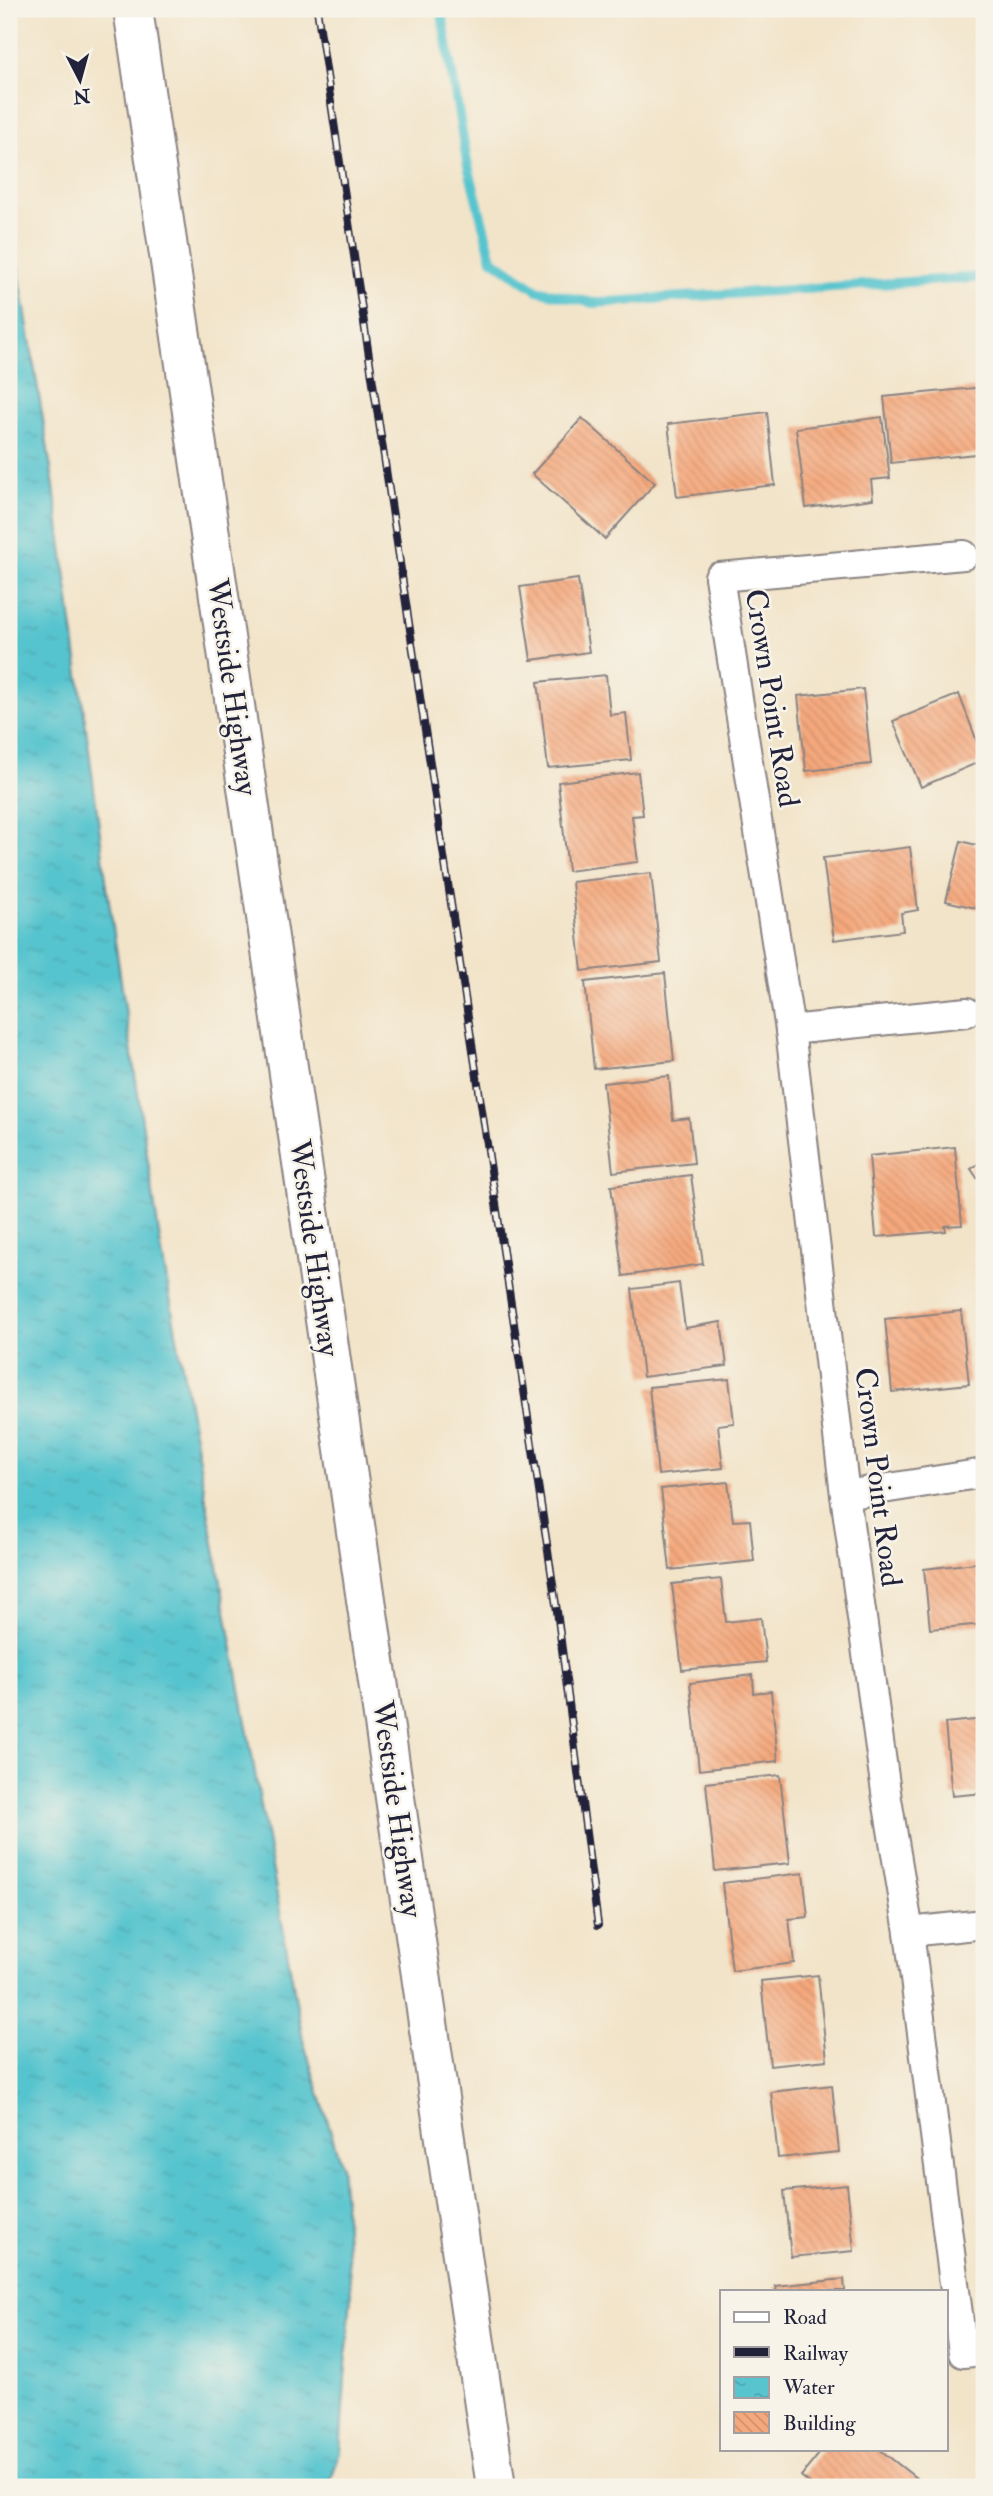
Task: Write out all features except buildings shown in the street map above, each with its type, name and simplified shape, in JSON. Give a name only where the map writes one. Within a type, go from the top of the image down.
[{"type":"main road","name":"Westside Highway","points":[[133,9],[496,2487]]},
{"type":"street","name":"Crown Point Road","points":[[964,555],[719,578],[790,1030],[845,1495],[887,1799],[909,1932],[963,2353],[984,2351]]},
{"type":"street","points":[[790,1030],[967,1012]]},
{"type":"street","points":[[845,1495],[984,1473]]},
{"type":"street","points":[[909,1932],[984,1924]]},
{"type":"water","points":[[9,211],[54,487],[108,894],[161,1248],[303,2040],[341,2165],[351,2294],[340,2451],[329,2487],[9,2487]]},
{"type":"waterway","points":[[441,9],[467,162],[492,259],[537,290],[593,303],[984,277]]},
{"type":"railway","points":[[317,9],[557,1611],[598,1925]]}]
